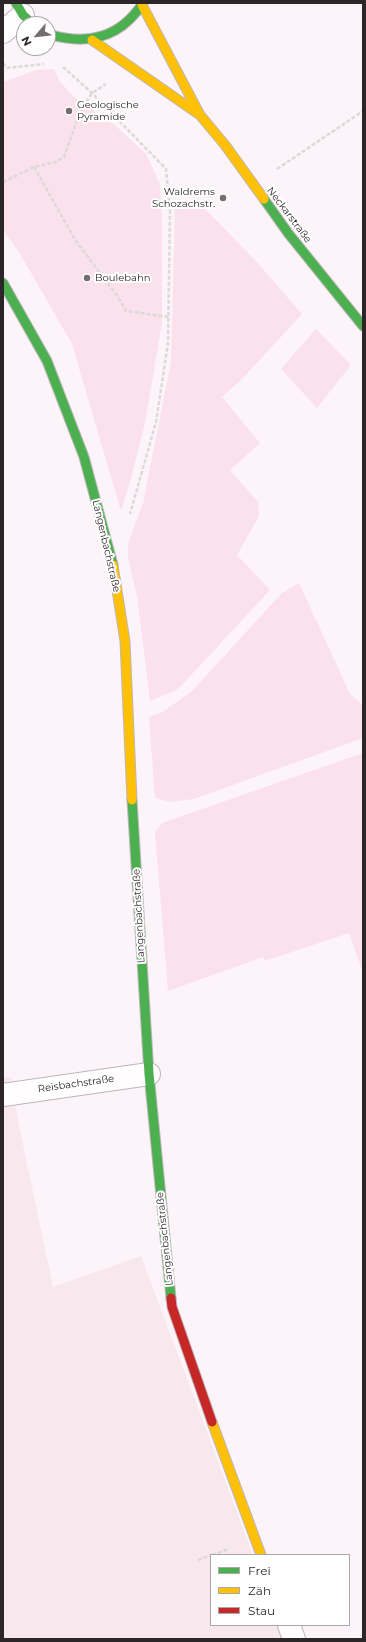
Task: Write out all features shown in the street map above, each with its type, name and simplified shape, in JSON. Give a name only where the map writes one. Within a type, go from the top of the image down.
[{"type":"street","points":[[56,37],[76,41],[92,40],[108,35],[122,27],[133,18],[142,4]]},
{"type":"street","name":"Neckarstraße","points":[[142,4],[200,115],[225,145],[288,233],[363,326]]},
{"type":"street","points":[[3,32],[24,14]]},
{"type":"street","name":"Neckarstraße","points":[[92,40],[200,115]]},
{"type":"street","name":"Langenbachstraße","points":[[3,283],[47,361],[84,457],[114,569],[125,641],[133,818],[148,1074],[172,1307],[233,1482],[261,1554]]},
{"type":"street","name":"Reisbachstraße","points":[[3,1095],[148,1074]]},
{"type":"street","points":[[288,1626],[294,1639]]},
{"type":"path","points":[[57,62],[92,94],[166,169],[170,209],[168,343],[156,422],[129,517]]},
{"type":"path","points":[[3,63],[7,68],[50,63]]},
{"type":"path","points":[[3,182],[34,168],[56,162],[64,157],[78,118],[92,94]]},
{"type":"path","points":[[277,169],[363,111]]},
{"type":"path","points":[[34,168],[76,240],[118,296],[126,311],[169,317]]},
{"type":"path","points":[[198,1560],[210,1555]]},
{"type":"shaded area","points":[[54,69],[60,82],[75,98],[117,127],[146,154],[160,184],[162,223],[162,323],[145,423],[121,511],[72,344],[19,252],[3,230],[3,82],[36,70]]},
{"type":"shaded area","points":[[189,200],[202,206],[256,261],[302,314],[242,379],[222,397],[260,443],[230,470],[258,502],[259,516],[237,555],[270,590],[180,687],[150,701],[137,596],[128,558],[128,544],[143,503],[171,362],[175,205]]},
{"type":"shaded area","points":[[316,329],[351,365],[317,408],[281,369]]},
{"type":"shaded area","points":[[299,583],[350,694],[363,705],[363,738],[194,799],[169,802],[155,798],[149,717],[164,711],[192,691],[281,594]]},
{"type":"shaded area","points":[[363,753],[363,973],[349,933],[265,961],[263,957],[168,991],[155,832],[162,823]]},
{"type":"shaded area","points":[[11,1077],[17,1116],[53,1287],[141,1256],[253,1554],[210,1554],[210,1626],[280,1626],[285,1639],[3,1639],[3,1078]]},
{"type":"traffic: fast","points":[[16,3],[24,16]]},
{"type":"traffic: fast","points":[[56,36],[63,38],[90,39],[102,36],[124,24],[134,15],[143,3]]},
{"type":"traffic: fast","points":[[264,199],[288,233],[363,326]]},
{"type":"traffic: fast","points":[[3,283],[47,361],[84,457],[113,565]]},
{"type":"traffic: fast","points":[[132,800],[149,1074],[171,1298]]},
{"type":"traffic: slow","points":[[142,5],[200,115],[225,145],[264,199]]},
{"type":"traffic: slow","points":[[92,40],[197,113]]},
{"type":"traffic: slow","points":[[113,565],[125,641],[132,800]]},
{"type":"traffic: slow","points":[[212,1422],[261,1554]]},
{"type":"traffic: jam","points":[[171,1298],[172,1307],[212,1422]]},
{"type":"place","name":"Geologische Pyramide","points":[[69,111]]},
{"type":"place","name":"Waldrems Schozachstr.","points":[[223,198]]},
{"type":"place","name":"Boulebahn","points":[[87,278]]}]
